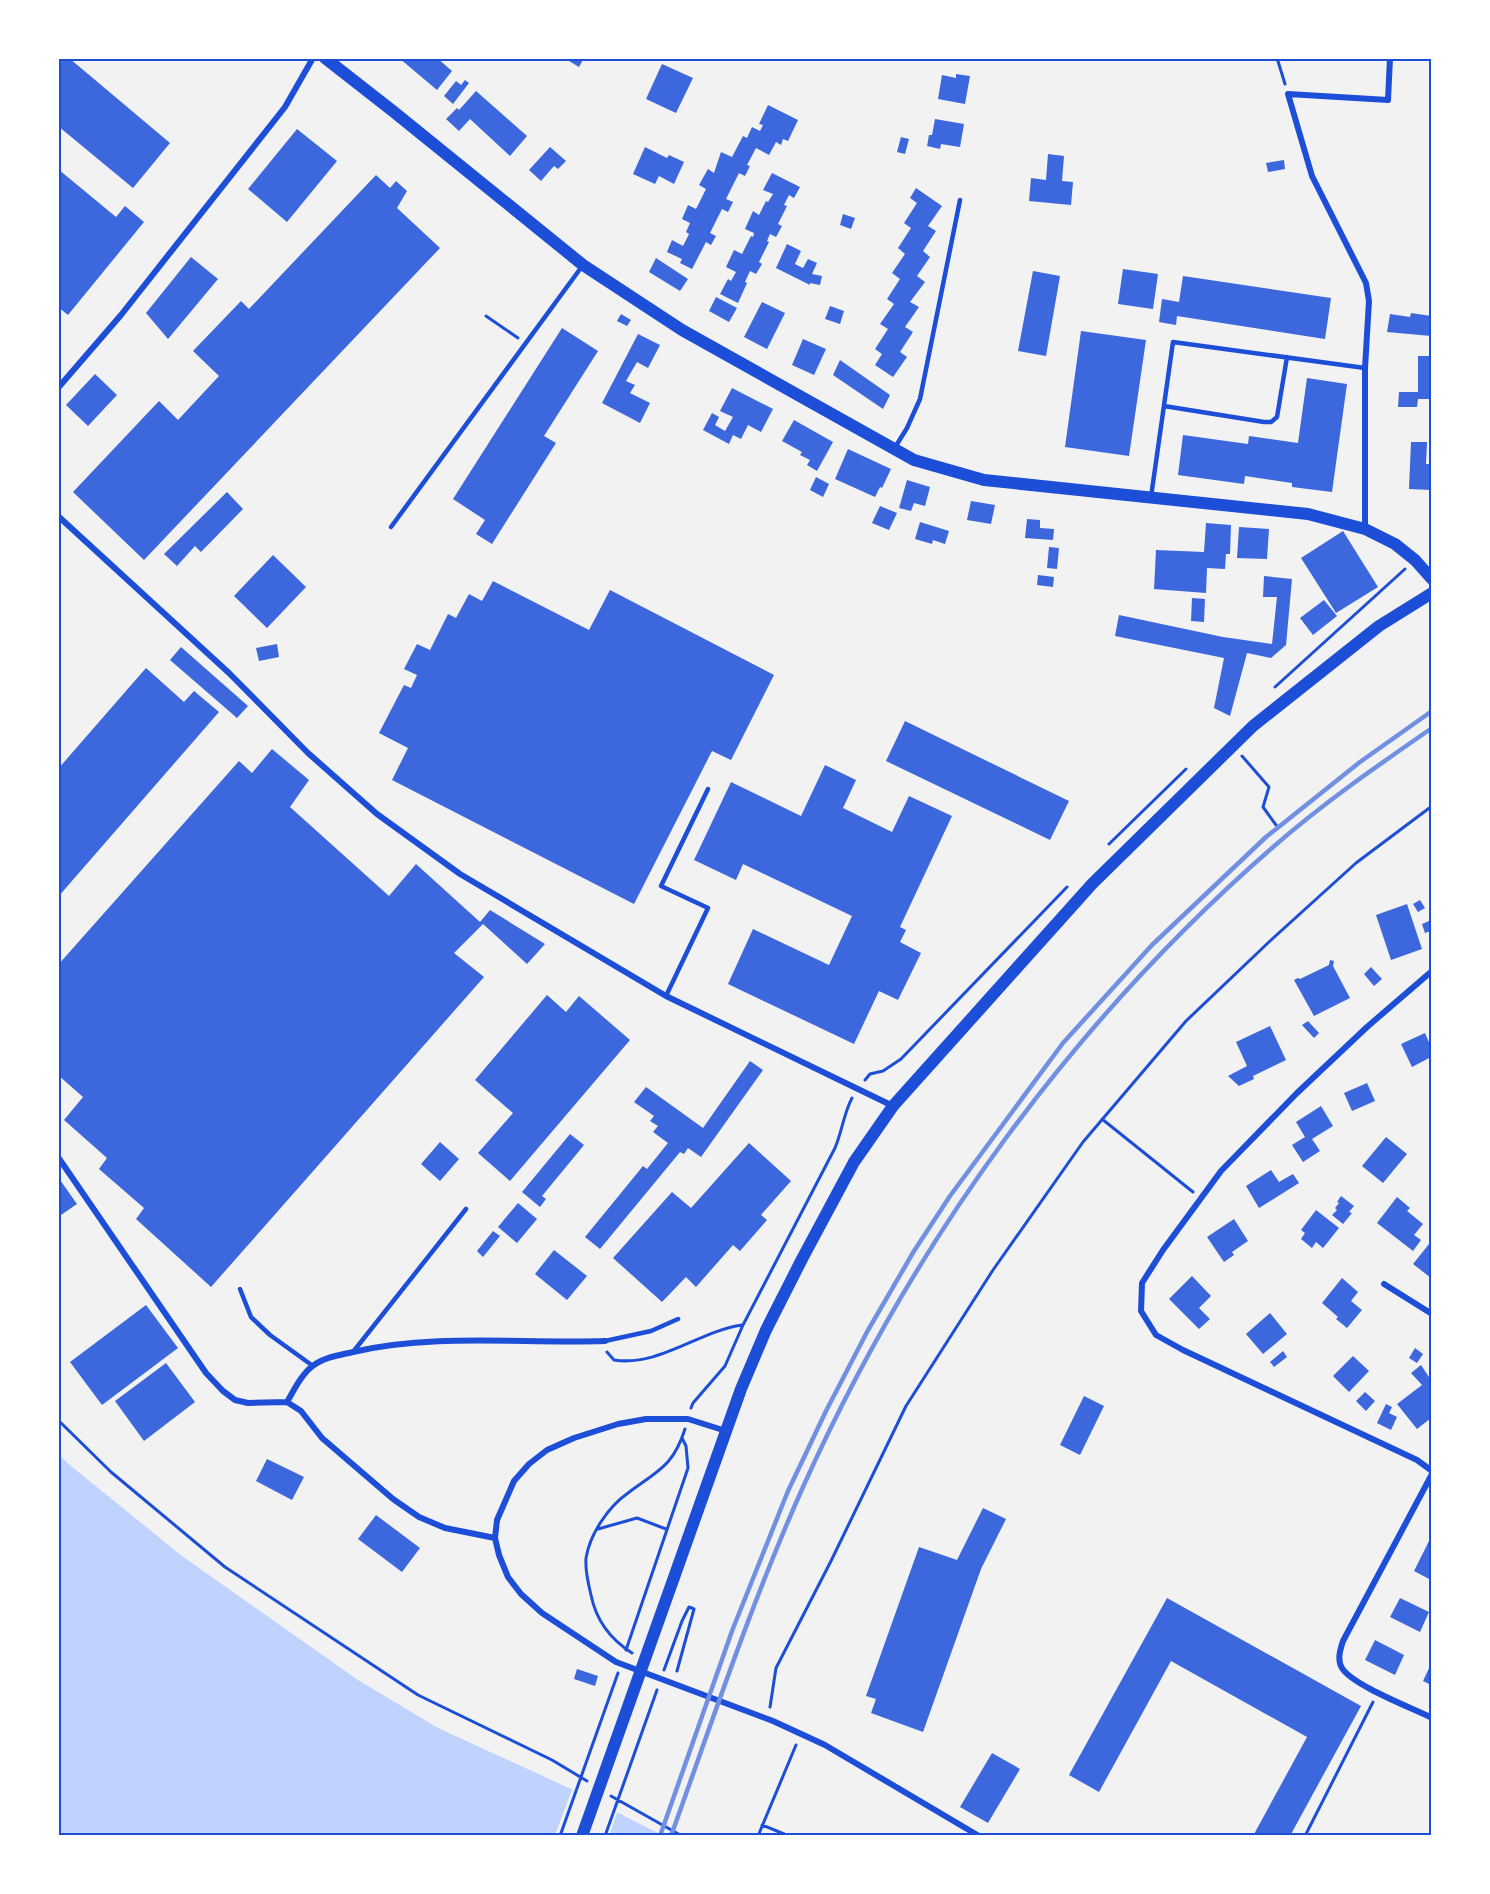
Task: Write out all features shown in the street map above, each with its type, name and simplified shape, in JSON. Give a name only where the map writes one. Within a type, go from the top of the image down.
[{"type":"main road","points":[[325,58],[583,266],[682,330],[914,460],[984,480],[1308,514],[1365,529],[1395,543],[1415,560],[1431,579]]},
{"type":"main road","points":[[582,1836],[766,1330],[854,1162],[893,1106],[1092,884],[1253,726],[1379,626],[1431,593]]},
{"type":"street","points":[[58,388],[121,315],[278,116],[313,58]]},
{"type":"street","points":[[1365,529],[1365,368],[1369,302],[1366,283],[1312,176],[1288,94],[1388,100],[1390,58]]},
{"type":"street","points":[[58,516],[229,672],[308,753],[377,814],[460,874],[666,996],[893,1106]]},
{"type":"street","points":[[1431,971],[1366,1027],[1221,1171],[1162,1250],[1142,1282],[1141,1311],[1156,1335],[1183,1350],[1417,1460],[1431,1473],[1343,1641],[1339,1655],[1341,1667],[1348,1676],[1431,1718]]},
{"type":"street","points":[[58,1157],[206,1373],[223,1391],[235,1400],[248,1403],[287,1402],[302,1412],[322,1438],[393,1499],[419,1517],[445,1528],[495,1539]]},
{"type":"street","points":[[1384,1284],[1431,1314]]},
{"type":"street","points":[[287,1402],[297,1384],[313,1366],[332,1357],[372,1348],[451,1341],[558,1343],[605,1341]]},
{"type":"street","points":[[727,1432],[688,1419],[646,1419],[618,1424],[574,1438],[548,1450],[529,1464],[514,1481],[501,1510],[495,1539],[505,1570],[514,1586],[542,1613],[616,1662],[658,1680],[773,1721],[825,1744],[979,1836]]},
{"type":"lane","points":[[894,448],[907,428],[920,399],[960,200]]},
{"type":"lane","points":[[391,527],[583,266]]},
{"type":"lane","points":[[1151,497],[1173,342],[1365,368]]},
{"type":"lane","points":[[1164,406],[1271,422],[1277,417],[1287,357]]},
{"type":"lane","points":[[666,996],[708,908],[661,886],[708,789]]},
{"type":"lane","points":[[353,1352],[466,1209]]},
{"type":"lane","points":[[240,1289],[251,1317],[270,1335],[313,1366]]},
{"type":"lane","points":[[605,1341],[651,1331],[678,1319]]},
{"type":"path","points":[[1277,58],[1288,94]]},
{"type":"path","points":[[486,316],[526,344]]},
{"type":"path","points":[[1273,689],[1415,560]]},
{"type":"path","points":[[1233,746],[1269,787],[1263,807],[1276,825]]},
{"type":"path","points":[[1105,848],[1189,766]]},
{"type":"path","points":[[773,1721],[770,1709],[776,1668],[906,1406],[993,1270],[1083,1142],[1186,1021],[1356,863],[1431,807]]},
{"type":"path","points":[[640,1656],[631,1653],[607,1633],[593,1605],[586,1560],[597,1530],[617,1502],[646,1481],[672,1458],[678,1449],[693,1403],[725,1366],[742,1325],[835,1148],[841,1134],[845,1111],[858,1088],[870,1074],[883,1071],[901,1059],[1072,882]]},
{"type":"path","points":[[1102,1119],[1201,1199]]},
{"type":"path","points":[[605,1341],[609,1356],[614,1360],[636,1361],[656,1356],[725,1327],[742,1325]]},
{"type":"path","points":[[58,1420],[111,1472],[225,1567],[418,1695],[552,1761],[593,1785]]},
{"type":"path","points":[[622,1660],[688,1468],[687,1446],[682,1438]]},
{"type":"path","points":[[597,1530],[637,1518],[666,1529]]},
{"type":"path","points":[[658,1664],[677,1671],[694,1609],[689,1607],[682,1621],[662,1677]]},
{"type":"path","points":[[560,1836],[618,1671]]},
{"type":"path","points":[[605,1836],[658,1689]]},
{"type":"path","points":[[1305,1836],[1378,1692]]},
{"type":"path","points":[[760,1705],[770,1709]]},
{"type":"path","points":[[758,1836],[796,1743]]},
{"type":"path","points":[[603,1791],[682,1836]]},
{"type":"path","points":[[762,1825],[789,1836]]},
{"type":"water","points":[[58,1454],[182,1556],[358,1680],[438,1728],[569,1788],[662,1835],[59,1835]]},
{"type":"pier","points":[[573,1787],[618,1810],[609,1836],[555,1835]]},
{"type":"building","points":[[58,58],[69,58],[170,143],[133,188],[58,126]]},
{"type":"building","points":[[399,58],[437,58],[452,71],[437,90]]},
{"type":"building","points":[[564,58],[584,58],[579,67]]},
{"type":"building","points":[[662,64],[693,78],[676,113],[646,99]]},
{"type":"building","points":[[956,74],[970,76],[965,104],[938,99],[942,75],[956,78]]},
{"type":"building","points":[[465,80],[469,83],[453,104],[444,96],[456,81],[461,85]]},
{"type":"building","points":[[476,91],[527,136],[510,156],[470,119],[459,131],[446,119],[457,108],[459,110]]},
{"type":"building","points":[[768,105],[798,120],[788,141],[783,139],[781,145],[776,142],[769,155],[756,148],[747,165],[750,166],[745,176],[739,173],[726,199],[733,202],[728,212],[722,209],[710,233],[716,236],[711,245],[706,242],[692,269],[680,263],[682,259],[667,252],[672,240],[683,246],[689,234],[686,232],[690,223],[682,219],[688,205],[696,209],[706,189],[699,185],[708,169],[714,173],[721,152],[732,157],[743,136],[747,138],[752,127],[760,131],[763,125],[759,124]]},
{"type":"building","points":[[935,119],[964,124],[960,147],[941,144],[940,149],[927,146]]},
{"type":"building","points":[[297,129],[337,161],[287,222],[248,189]]},
{"type":"building","points":[[901,137],[909,139],[905,154],[897,152]]},
{"type":"building","points":[[550,147],[566,161],[558,169],[554,166],[541,181],[529,170]]},
{"type":"building","points":[[645,147],[667,158],[669,155],[684,162],[674,184],[659,176],[655,184],[633,174]]},
{"type":"building","points":[[1048,154],[1064,156],[1062,181],[1073,182],[1071,205],[1029,201],[1031,178],[1046,180]]},
{"type":"building","points":[[1284,160],[1285,169],[1268,172],[1266,163]]},
{"type":"building","points":[[58,169],[116,217],[125,206],[144,222],[68,315],[58,307]]},
{"type":"building","points":[[772,173],[800,187],[794,198],[789,195],[784,205],[787,206],[778,224],[782,226],[776,237],[770,234],[767,241],[769,242],[759,262],[762,264],[756,274],[750,271],[738,303],[720,294],[728,279],[731,281],[736,272],[726,267],[734,250],[742,254],[751,236],[753,237],[754,233],[745,229],[753,211],[759,215],[766,201],[768,202],[773,194],[763,190]]},
{"type":"building","points":[[376,175],[390,188],[396,181],[407,191],[397,208],[440,248],[144,560],[73,492],[159,401],[178,420],[219,376],[193,351],[241,301],[249,309]]},
{"type":"building","points":[[916,188],[942,206],[928,226],[936,231],[923,251],[930,257],[917,276],[925,282],[910,302],[919,307],[905,327],[913,332],[900,352],[907,357],[893,377],[875,365],[882,354],[875,349],[888,329],[880,324],[894,304],[887,299],[900,279],[892,273],[905,254],[898,248],[911,228],[904,223],[917,203],[910,198]]},
{"type":"building","points":[[843,214],[855,218],[851,229],[840,225]]},
{"type":"building","points":[[787,244],[801,251],[795,264],[803,268],[808,259],[817,263],[812,274],[822,276],[820,285],[810,283],[810,285],[776,268]]},
{"type":"building","points":[[191,257],[218,279],[168,339],[146,313]]},
{"type":"building","points":[[656,258],[688,279],[680,291],[649,272]]},
{"type":"building","points":[[1123,269],[1158,274],[1153,309],[1118,304]]},
{"type":"building","points":[[1033,271],[1060,276],[1046,356],[1018,351]]},
{"type":"building","points":[[1183,276],[1331,298],[1325,339],[1177,316],[1176,325],[1159,322],[1162,299],[1179,302]]},
{"type":"building","points":[[716,297],[737,308],[729,322],[709,311]]},
{"type":"building","points":[[762,302],[785,313],[767,349],[744,337]]},
{"type":"building","points":[[830,306],[844,311],[840,324],[825,319]]},
{"type":"building","points":[[1411,313],[1431,316],[1431,336],[1387,332],[1390,314],[1410,317]]},
{"type":"building","points":[[621,314],[631,320],[627,326],[617,321]]},
{"type":"building","points":[[562,328],[598,351],[544,436],[556,443],[492,544],[476,534],[485,520],[453,499]]},
{"type":"building","points":[[1081,331],[1146,340],[1129,456],[1065,447]]},
{"type":"building","points":[[638,334],[660,345],[648,368],[637,362],[626,381],[635,385],[630,393],[650,403],[640,423],[602,403]]},
{"type":"building","points":[[803,339],[826,349],[814,375],[792,365]]},
{"type":"building","points":[[1418,356],[1431,356],[1431,399],[1418,399],[1417,407],[1398,407],[1399,392],[1418,392]]},
{"type":"building","points":[[840,360],[890,395],[883,409],[833,375]]},
{"type":"building","points":[[95,374],[117,395],[88,426],[66,405]]},
{"type":"building","points":[[1307,378],[1347,384],[1332,492],[1292,487],[1292,483],[1245,476],[1244,484],[1178,475],[1183,435],[1248,444],[1249,436],[1298,443]]},
{"type":"building","points":[[732,388],[773,409],[761,432],[748,425],[741,439],[733,435],[729,444],[703,430],[712,413],[719,417],[715,425],[725,431],[733,417],[720,411]]},
{"type":"building","points":[[794,420],[833,442],[817,471],[807,465],[810,460],[800,455],[802,452],[782,441]]},
{"type":"building","points":[[1411,442],[1427,442],[1426,464],[1431,464],[1431,490],[1409,489]]},
{"type":"building","points":[[848,449],[891,469],[875,497],[835,479]]},
{"type":"building","points":[[816,477],[829,484],[823,497],[810,490]]},
{"type":"building","points":[[907,480],[930,487],[925,506],[914,503],[911,511],[899,508]]},
{"type":"building","points":[[227,492],[243,509],[201,552],[195,546],[177,566],[164,554]]},
{"type":"building","points":[[971,501],[995,505],[991,524],[967,520]]},
{"type":"building","points":[[880,506],[897,513],[889,530],[872,523]]},
{"type":"building","points":[[1027,519],[1040,520],[1040,528],[1054,529],[1053,540],[1025,538]]},
{"type":"building","points":[[920,522],[949,531],[945,544],[933,540],[932,544],[915,539]]},
{"type":"building","points":[[1206,523],[1231,525],[1230,554],[1226,554],[1225,569],[1207,568],[1206,593],[1154,589],[1156,550],[1204,552]]},
{"type":"building","points":[[1239,527],[1269,529],[1267,559],[1237,558]]},
{"type":"building","points":[[1343,531],[1378,587],[1336,613],[1301,558]]},
{"type":"building","points":[[1049,547],[1059,548],[1057,569],[1047,568]]},
{"type":"building","points":[[273,555],[306,587],[267,628],[234,596]]},
{"type":"building","points":[[1038,575],[1054,577],[1053,587],[1037,585]]},
{"type":"building","points":[[1264,576],[1292,579],[1286,645],[1271,658],[1247,653],[1230,716],[1214,708],[1224,658],[1115,636],[1119,615],[1223,637],[1272,644],[1277,597],[1263,597]]},
{"type":"building","points":[[493,581],[589,630],[610,590],[774,675],[731,760],[712,751],[634,904],[392,780],[408,748],[379,733],[404,685],[411,688],[417,675],[404,669],[417,644],[430,650],[448,614],[456,618],[469,594],[482,601]]},
{"type":"building","points":[[1192,598],[1205,599],[1204,622],[1191,621]]},
{"type":"building","points":[[1324,600],[1337,616],[1313,635],[1300,618]]},
{"type":"building","points":[[277,644],[279,657],[259,661],[256,648]]},
{"type":"building","points":[[181,647],[248,706],[237,718],[170,660]]},
{"type":"building","points":[[146,668],[184,702],[194,691],[219,712],[58,897],[58,769]]},
{"type":"building","points":[[905,721],[1069,801],[1050,840],[886,761]]},
{"type":"building","points":[[272,749],[309,780],[290,807],[389,896],[416,864],[480,922],[490,910],[545,944],[527,964],[483,924],[454,953],[484,977],[211,1287],[136,1219],[144,1208],[99,1169],[107,1158],[64,1120],[83,1097],[58,1075],[58,965],[239,761],[252,773]]},
{"type":"building","points":[[825,765],[856,780],[843,808],[892,832],[909,796],[952,816],[900,927],[906,930],[900,942],[921,953],[898,1000],[879,991],[854,1044],[728,984],[753,929],[829,965],[852,916],[743,864],[736,880],[694,860],[731,782],[801,816]]},
{"type":"building","points":[[1420,900],[1425,908],[1418,912],[1413,904]]},
{"type":"building","points":[[1407,904],[1422,949],[1391,960],[1376,915]]},
{"type":"building","points":[[1429,921],[1431,931],[1425,933],[1422,924]]},
{"type":"building","points":[[1330,960],[1334,961],[1333,966],[1350,998],[1314,1016],[1294,980],[1329,965]]},
{"type":"building","points":[[1371,967],[1382,979],[1374,986],[1364,974]]},
{"type":"building","points":[[547,995],[566,1012],[579,996],[630,1040],[510,1181],[478,1153],[513,1113],[475,1080]]},
{"type":"building","points":[[1308,1021],[1319,1033],[1314,1038],[1302,1025]]},
{"type":"building","points":[[1270,1026],[1286,1060],[1253,1076],[1254,1079],[1239,1086],[1228,1076],[1247,1066],[1236,1042]]},
{"type":"building","points":[[1425,1033],[1431,1047],[1431,1057],[1412,1067],[1401,1044]]},
{"type":"building","points":[[750,1061],[763,1070],[701,1157],[688,1148],[684,1154],[680,1152],[600,1249],[585,1237],[643,1166],[647,1169],[668,1143],[653,1132],[658,1126],[650,1121],[654,1116],[634,1102],[646,1087],[703,1128]]},
{"type":"building","points":[[1367,1083],[1375,1101],[1352,1111],[1344,1093]]},
{"type":"building","points":[[1321,1106],[1333,1126],[1312,1139],[1320,1151],[1303,1162],[1292,1145],[1305,1137],[1296,1122]]},
{"type":"building","points":[[570,1134],[584,1145],[542,1196],[546,1199],[540,1207],[522,1192]]},
{"type":"building","points":[[1386,1137],[1407,1154],[1383,1183],[1362,1166]]},
{"type":"building","points":[[440,1142],[459,1159],[440,1181],[421,1164]]},
{"type":"building","points":[[749,1143],[791,1181],[761,1215],[767,1220],[740,1251],[733,1245],[696,1287],[686,1277],[662,1302],[613,1258],[672,1192],[691,1208]]},
{"type":"building","points":[[1271,1170],[1279,1182],[1293,1174],[1299,1183],[1259,1208],[1246,1186]]},
{"type":"building","points":[[58,1177],[77,1204],[58,1217]]},
{"type":"building","points":[[1341,1196],[1354,1206],[1349,1212],[1352,1213],[1343,1224],[1332,1215],[1337,1210],[1335,1208]]},
{"type":"building","points":[[1397,1197],[1410,1208],[1407,1211],[1423,1224],[1414,1235],[1421,1240],[1413,1251],[1377,1223]]},
{"type":"building","points":[[518,1203],[537,1219],[517,1243],[498,1227]]},
{"type":"building","points":[[1316,1210],[1339,1228],[1323,1248],[1316,1242],[1312,1248],[1301,1239],[1305,1233],[1301,1230]]},
{"type":"building","points":[[1234,1219],[1248,1241],[1232,1252],[1234,1255],[1224,1262],[1207,1237]]},
{"type":"building","points":[[493,1231],[500,1236],[483,1257],[477,1251]]},
{"type":"building","points":[[1429,1244],[1431,1246],[1431,1278],[1413,1264]]},
{"type":"building","points":[[554,1250],[587,1276],[567,1300],[535,1274]]},
{"type":"building","points":[[1192,1276],[1211,1296],[1199,1308],[1210,1319],[1199,1329],[1169,1299]]},
{"type":"building","points":[[1342,1278],[1358,1292],[1351,1301],[1362,1310],[1347,1328],[1322,1303]]},
{"type":"building","points":[[146,1305],[178,1348],[102,1405],[70,1362]]},
{"type":"building","points":[[1270,1313],[1287,1334],[1263,1354],[1246,1334]]},
{"type":"building","points":[[1415,1348],[1423,1354],[1417,1363],[1409,1358]]},
{"type":"building","points":[[1283,1351],[1287,1357],[1274,1367],[1270,1362]]},
{"type":"building","points":[[1353,1356],[1369,1371],[1349,1392],[1333,1376]]},
{"type":"building","points":[[166,1363],[195,1402],[144,1441],[115,1401]]},
{"type":"building","points":[[1421,1365],[1431,1380],[1431,1418],[1417,1429],[1397,1404],[1422,1385],[1411,1373]]},
{"type":"building","points":[[1365,1392],[1375,1401],[1366,1411],[1356,1401]]},
{"type":"building","points":[[1084,1396],[1104,1406],[1080,1455],[1060,1445]]},
{"type":"building","points":[[1386,1404],[1392,1407],[1389,1413],[1397,1417],[1391,1430],[1377,1423]]},
{"type":"building","points":[[267,1459],[304,1477],[292,1500],[256,1481]]},
{"type":"building","points":[[983,1508],[1006,1519],[981,1569],[923,1732],[871,1713],[876,1699],[866,1696],[919,1547],[957,1560]]},
{"type":"building","points":[[376,1515],[420,1548],[402,1572],[358,1539]]},
{"type":"building","points":[[1431,1537],[1431,1580],[1414,1571]]},
{"type":"building","points":[[1167,1598],[1361,1706],[1290,1836],[1253,1836],[1307,1737],[1171,1661],[1099,1792],[1069,1775]]},
{"type":"building","points":[[1400,1598],[1429,1612],[1420,1632],[1390,1617]]},
{"type":"building","points":[[1375,1640],[1404,1655],[1395,1675],[1365,1660]]},
{"type":"building","points":[[1431,1664],[1431,1685],[1423,1681]]},
{"type":"building","points":[[577,1669],[598,1676],[595,1686],[574,1679]]},
{"type":"building","points":[[992,1753],[1020,1769],[988,1823],[960,1807]]},
{"type":"railway","points":[[660,1836],[732,1631],[788,1491],[867,1332],[914,1251],[950,1196],[1063,1043],[1152,945],[1266,837],[1360,762],[1432,711]]},
{"type":"railway","points":[[671,1836],[750,1617],[803,1487],[846,1397],[894,1309],[946,1224],[1003,1142],[1064,1063],[1129,988],[1199,916],[1310,816],[1432,728]]}]
